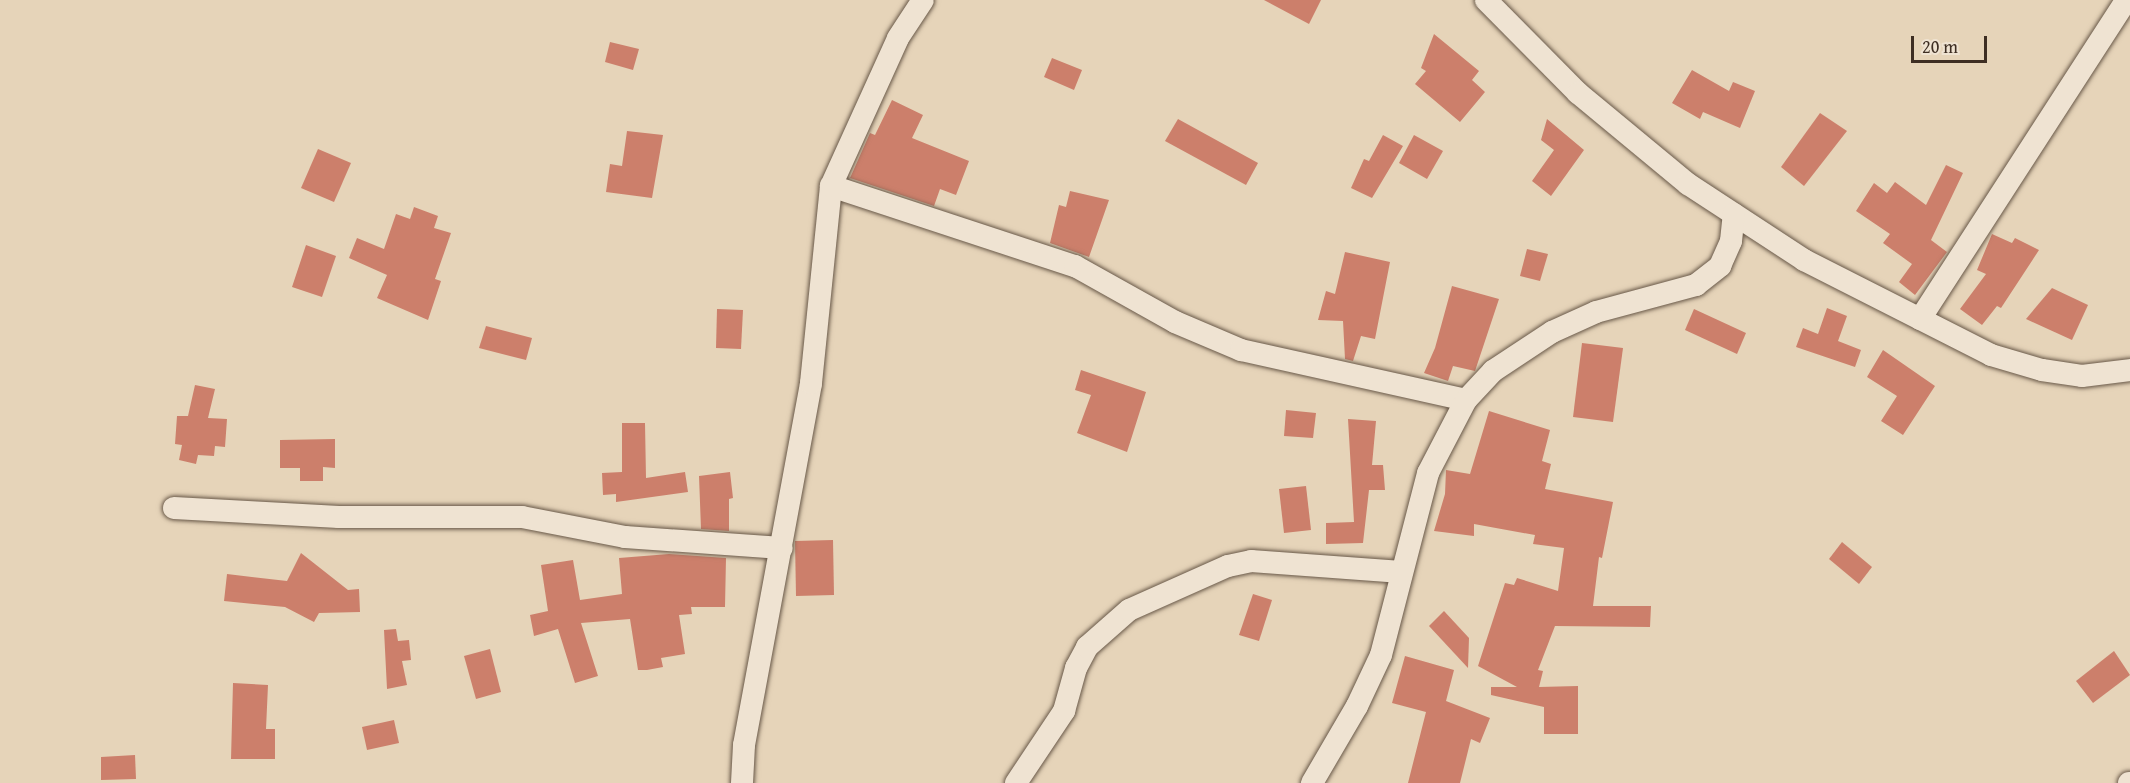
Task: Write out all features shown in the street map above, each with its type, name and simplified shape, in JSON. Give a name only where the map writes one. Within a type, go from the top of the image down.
[{"type":"street","points":[[742,783],[746,735],[811,383],[831,186],[898,38],[923,0]]},
{"type":"street","points":[[1486,0],[1578,93],[1688,184],[1804,260],[1991,355],[2042,370],[2082,376],[2130,370]]},
{"type":"street","points":[[1920,319],[2126,0]]},
{"type":"street","points":[[831,186],[1075,266],[1175,322],[1240,350],[1466,400]]},
{"type":"street","points":[[1312,783],[1357,706],[1381,655],[1428,473],[1466,400],[1493,371],[1552,332],[1596,312],[1696,285],[1720,266],[1731,241],[1734,214]]},
{"type":"street","points":[[174,508],[339,517],[522,517],[625,537],[782,548]]},
{"type":"street","points":[[1016,783],[1064,711],[1076,668],[1087,647],[1139,604],[1227,566],[1251,561],[1402,572]]},
{"type":"building","points":[[1264,0],[1321,0],[1309,24]]},
{"type":"building","points":[[1434,34],[1479,71],[1472,80],[1485,92],[1460,122],[1415,84],[1426,71],[1421,68]]},
{"type":"building","points":[[610,42],[639,49],[633,70],[605,62]]},
{"type":"building","points":[[1052,58],[1082,70],[1074,90],[1044,77]]},
{"type":"building","points":[[1692,70],[1729,91],[1733,82],[1755,91],[1740,128],[1703,112],[1700,119],[1672,103]]},
{"type":"building","points":[[892,100],[923,115],[912,138],[969,161],[956,195],[940,189],[934,206],[850,178],[870,133],[875,135]]},
{"type":"building","points":[[1820,113],[1847,131],[1804,186],[1781,167]]},
{"type":"building","points":[[1178,119],[1258,163],[1246,185],[1165,141]]},
{"type":"building","points":[[1547,119],[1584,150],[1551,196],[1532,181],[1554,150],[1541,140]]},
{"type":"building","points":[[627,131],[663,135],[652,198],[606,192],[610,164],[622,166]]},
{"type":"building","points":[[1383,135],[1403,146],[1372,198],[1351,188],[1364,159],[1369,161]]},
{"type":"building","points":[[1414,135],[1443,151],[1427,179],[1399,163]]},
{"type":"building","points":[[318,149],[351,163],[334,202],[301,188]]},
{"type":"building","points":[[1946,165],[1963,173],[1931,240],[1947,252],[1915,295],[1899,282],[1912,264],[1883,243],[1890,234],[1856,211],[1874,183],[1887,193],[1895,182],[1926,205]]},
{"type":"building","points":[[1070,191],[1109,200],[1089,257],[1050,243],[1059,205],[1066,207]]},
{"type":"building","points":[[414,207],[438,216],[434,228],[451,233],[435,279],[441,281],[428,320],[377,298],[387,275],[349,258],[357,238],[384,249],[396,214],[410,219]]},
{"type":"building","points":[[1992,234],[2012,243],[2015,238],[2039,250],[2001,308],[1997,306],[1982,325],[1960,309],[1986,274],[1977,270]]},
{"type":"building","points":[[306,245],[336,256],[322,297],[292,287]]},
{"type":"building","points":[[1527,249],[1548,254],[1540,281],[1520,276]]},
{"type":"building","points":[[1345,252],[1390,262],[1375,339],[1361,336],[1353,361],[1345,359],[1343,321],[1318,320],[1326,291],[1335,294]]},
{"type":"building","points":[[1452,286],[1499,299],[1475,371],[1453,366],[1448,381],[1424,373],[1435,348]]},
{"type":"building","points":[[2052,288],[2088,305],[2072,340],[2026,319]]},
{"type":"building","points":[[1827,308],[1847,316],[1838,341],[1861,350],[1855,367],[1796,347],[1803,328],[1818,334]]},
{"type":"building","points":[[717,309],[743,310],[741,349],[716,348]]},
{"type":"building","points":[[1694,309],[1746,333],[1737,354],[1685,330]]},
{"type":"building","points":[[486,326],[532,338],[526,360],[479,348]]},
{"type":"building","points":[[1582,343],[1623,348],[1613,422],[1573,417]]},
{"type":"building","points":[[1883,350],[1935,386],[1903,435],[1881,421],[1897,396],[1867,377]]},
{"type":"building","points":[[1081,370],[1146,392],[1127,452],[1077,433],[1091,395],[1075,390]]},
{"type":"building","points":[[195,385],[215,389],[208,418],[227,419],[225,447],[215,446],[214,456],[198,455],[196,464],[179,460],[182,445],[175,444],[177,416],[188,416]]},
{"type":"building","points":[[1286,410],[1316,413],[1313,438],[1284,436]]},
{"type":"building","points":[[1489,411],[1550,430],[1542,461],[1551,464],[1545,489],[1613,502],[1602,558],[1599,557],[1593,606],[1651,606],[1650,627],[1555,626],[1538,670],[1543,671],[1539,687],[1578,686],[1578,734],[1544,734],[1544,707],[1491,695],[1491,687],[1517,687],[1478,666],[1505,583],[1514,585],[1517,578],[1558,591],[1564,548],[1533,544],[1535,535],[1474,524],[1474,536],[1434,531],[1445,494],[1446,470],[1470,474]]},
{"type":"building","points":[[1348,419],[1376,421],[1372,465],[1383,465],[1385,490],[1369,490],[1363,543],[1326,544],[1326,523],[1354,522]]},
{"type":"building","points":[[622,423],[645,423],[646,478],[685,472],[688,492],[616,502],[616,494],[603,495],[602,473],[622,472]]},
{"type":"building","points":[[335,439],[335,468],[323,467],[323,481],[300,481],[300,468],[280,468],[280,440]]},
{"type":"building","points":[[730,472],[733,498],[729,499],[729,531],[701,529],[699,476]]},
{"type":"building","points":[[1306,486],[1311,530],[1284,533],[1279,489]]},
{"type":"building","points":[[833,540],[834,595],[796,596],[795,541]]},
{"type":"building","points":[[1842,542],[1872,567],[1859,584],[1829,559]]},
{"type":"building","points":[[301,553],[348,590],[359,589],[360,612],[319,613],[314,622],[285,607],[224,601],[227,574],[287,581]]},
{"type":"building","points":[[669,554],[726,558],[725,607],[691,607],[692,614],[679,615],[685,654],[661,658],[663,667],[647,670],[638,670],[630,619],[581,623],[598,676],[575,683],[558,629],[534,636],[530,615],[548,611],[541,565],[573,560],[580,600],[622,594],[619,558]]},
{"type":"building","points":[[1253,594],[1272,600],[1259,641],[1239,635]]},
{"type":"building","points":[[1444,611],[1469,638],[1468,668],[1429,626]]},
{"type":"building","points":[[396,629],[398,641],[409,640],[411,660],[402,661],[407,685],[387,689],[384,630]]},
{"type":"building","points":[[490,649],[501,692],[476,699],[464,656]]},
{"type":"building","points":[[2114,651],[2130,675],[2093,703],[2076,681]]},
{"type":"building","points":[[1405,656],[1454,670],[1446,701],[1490,718],[1480,743],[1471,739],[1460,783],[1408,783],[1426,712],[1392,703]]},
{"type":"building","points":[[233,683],[268,685],[266,729],[275,729],[275,759],[231,759]]},
{"type":"building","points":[[394,720],[399,743],[367,750],[362,727]]},
{"type":"building","points":[[135,755],[136,779],[101,780],[101,757]]}]
